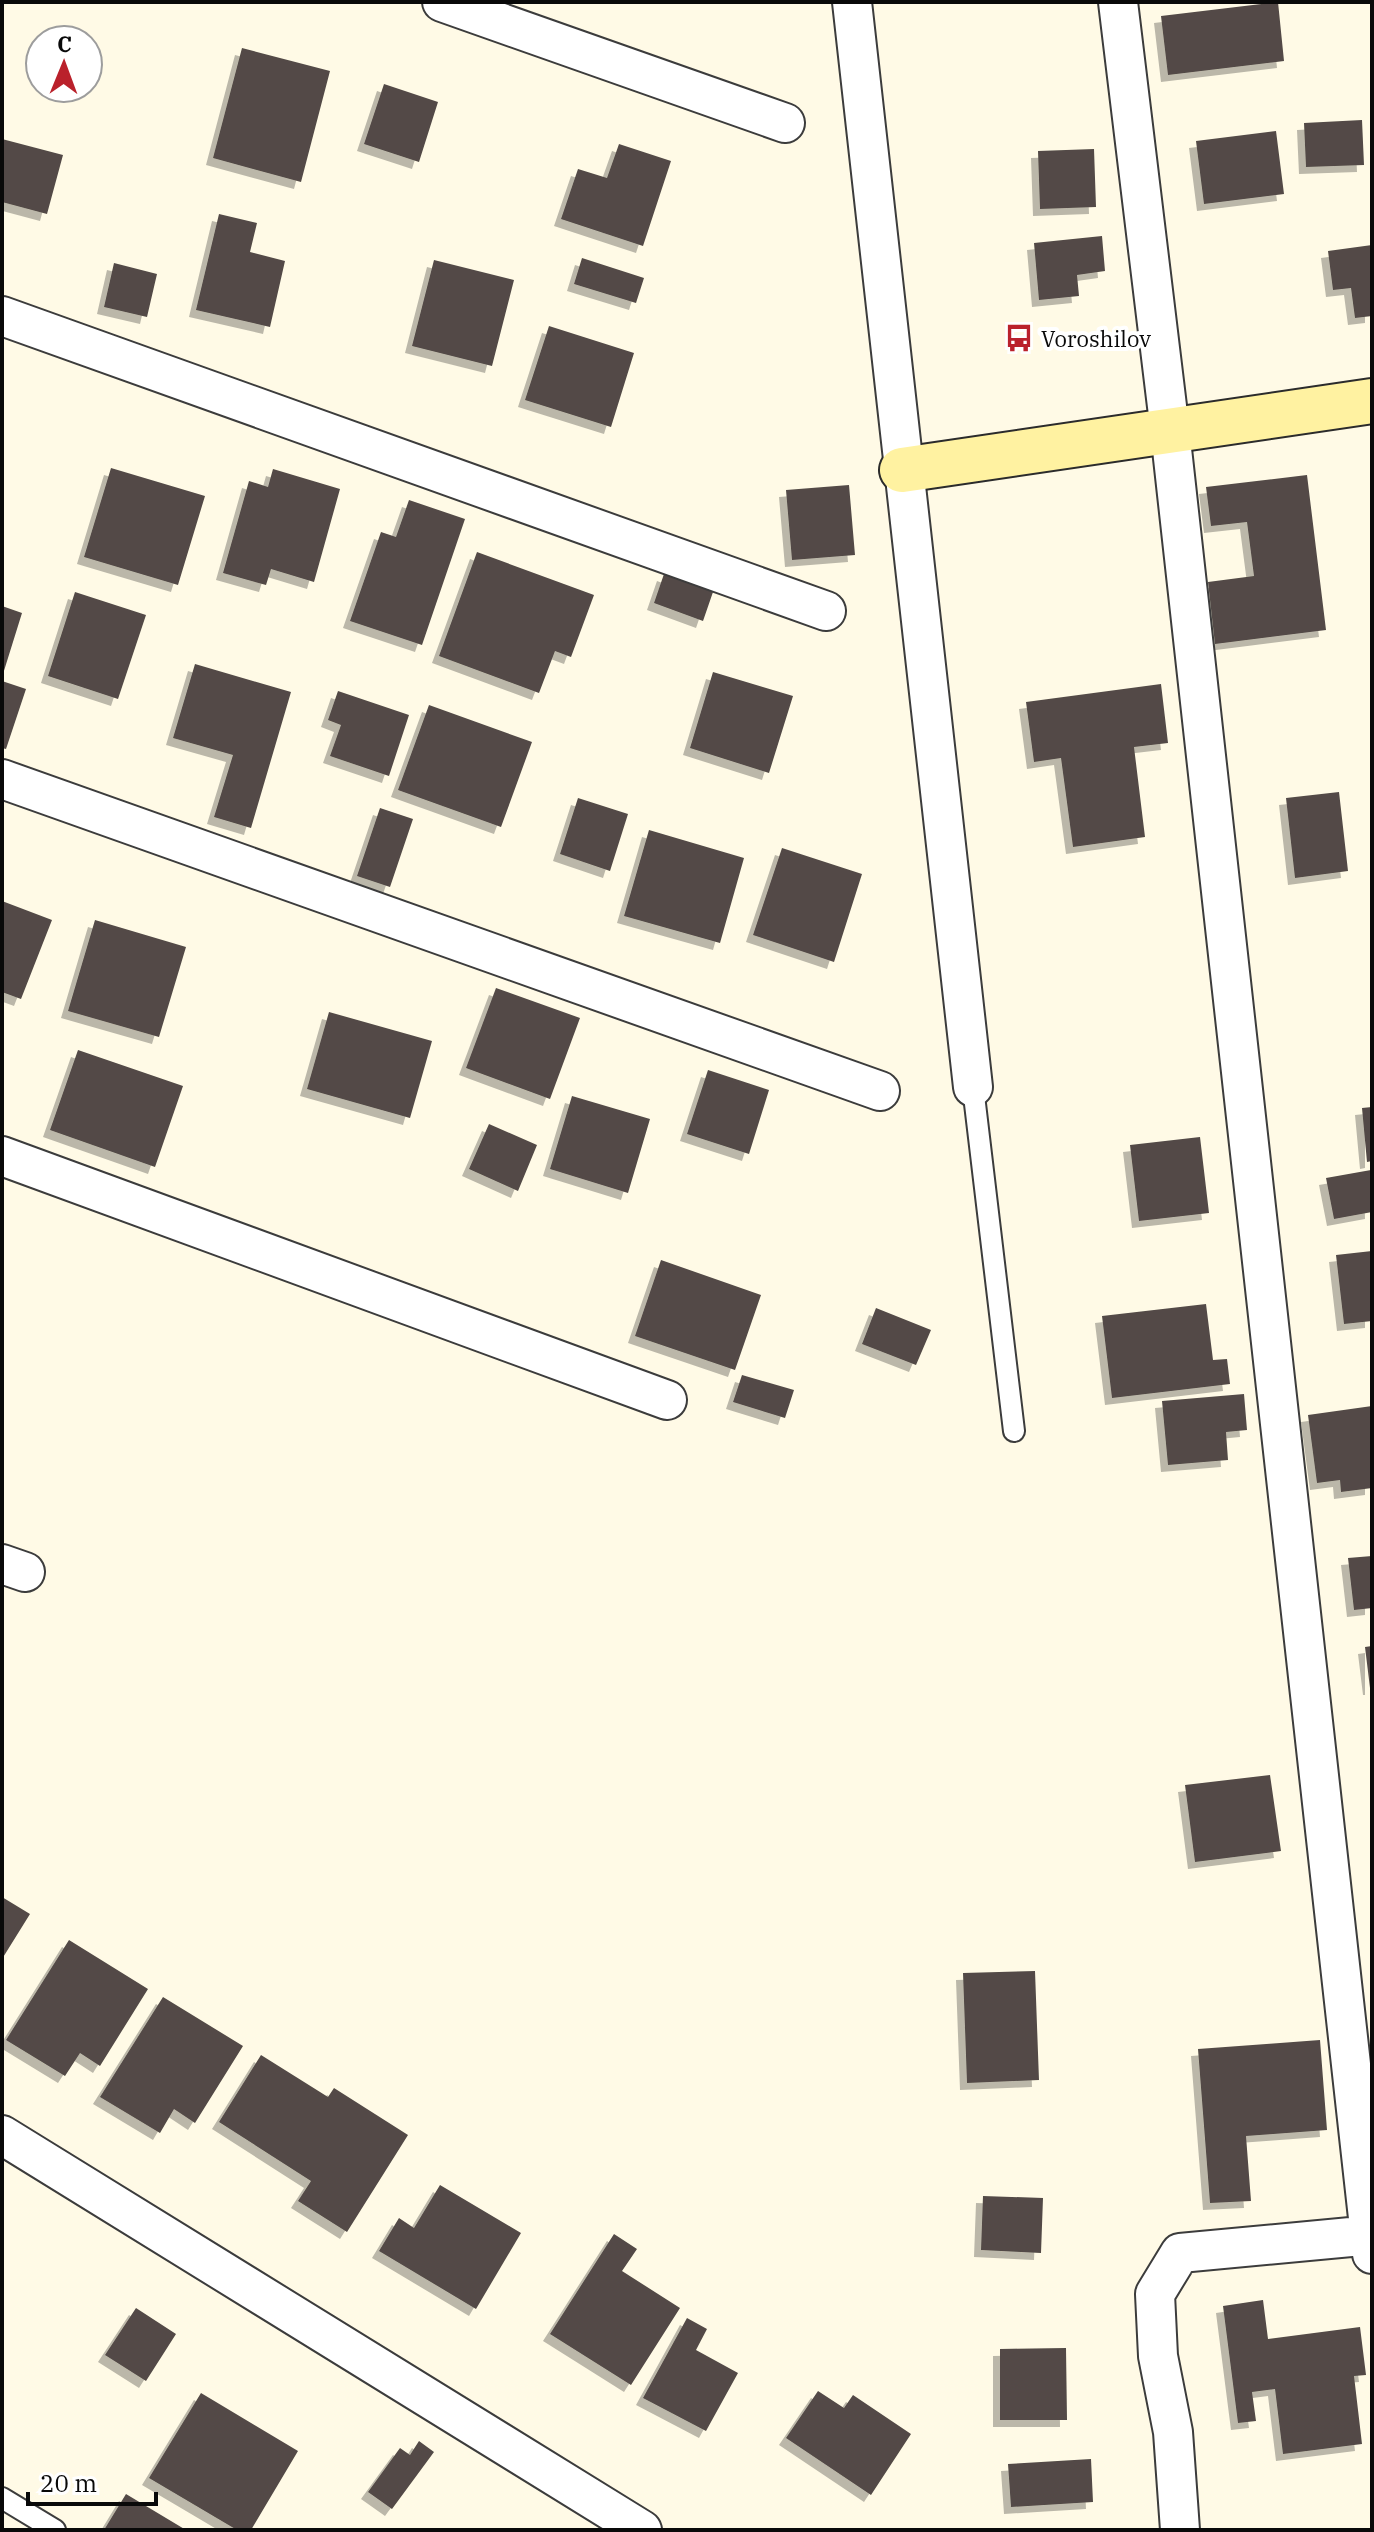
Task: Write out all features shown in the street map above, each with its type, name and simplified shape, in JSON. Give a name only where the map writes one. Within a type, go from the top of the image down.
[{"type":"street","points":[[442,2],[785,123]]},
{"type":"street","points":[[852,2],[973,1087]]},
{"type":"street","points":[[1118,2],[1170,431],[1371,2241],[1180,2253],[1155,2294],[1158,2356],[1173,2432],[1180,2530]]},
{"type":"street","points":[[2,316],[826,611]]},
{"type":"street","points":[[902,470],[1372,401]]},
{"type":"street","points":[[2,779],[880,1091]]},
{"type":"street","points":[[2,1156],[667,1400]]},
{"type":"street","points":[[2,2135],[642,2530]]},
{"type":"lane","points":[[973,1087],[1014,1431]]},
{"type":"lane","points":[[2,2498],[55,2530]]},
{"type":"building","points":[[1278,2],[1284,61],[1168,75],[1161,16]]},
{"type":"building","points":[[242,48],[330,71],[301,182],[213,158]]},
{"type":"building","points":[[384,84],[438,102],[419,162],[364,144]]},
{"type":"building","points":[[1362,120],[1364,165],[1306,167],[1304,123]]},
{"type":"building","points":[[1276,131],[1284,194],[1204,204],[1196,141]]},
{"type":"building","points":[[2,139],[63,155],[47,214],[2,202]]},
{"type":"building","points":[[619,144],[671,161],[643,246],[561,219],[578,169],[607,178]]},
{"type":"building","points":[[1094,149],[1096,207],[1040,209],[1038,151]]},
{"type":"building","points":[[219,214],[257,223],[250,252],[285,261],[270,327],[196,310]]},
{"type":"building","points":[[1102,236],[1105,271],[1077,275],[1079,296],[1039,300],[1034,243]]},
{"type":"building","points":[[1372,245],[1372,316],[1355,318],[1351,288],[1333,290],[1328,251]]},
{"type":"building","points":[[582,258],[644,278],[636,303],[574,284]]},
{"type":"building","points":[[434,260],[514,280],[492,366],[412,346]]},
{"type":"building","points":[[114,263],[157,274],[147,317],[104,307]]},
{"type":"building","points":[[549,326],[634,353],[611,427],[525,400]]},
{"type":"building","points":[[111,468],[205,496],[178,585],[84,557]]},
{"type":"building","points":[[273,469],[340,489],[314,582],[271,569],[266,585],[223,573],[249,481],[268,487]]},
{"type":"building","points":[[1307,475],[1326,630],[1215,644],[1208,582],[1254,576],[1247,522],[1211,526],[1206,487]]},
{"type":"building","points":[[849,485],[855,555],[792,560],[786,490]]},
{"type":"building","points":[[409,500],[465,519],[422,645],[350,621],[381,532],[396,537]]},
{"type":"building","points":[[477,552],[594,595],[571,657],[555,651],[539,693],[439,656]]},
{"type":"building","points":[[664,574],[713,592],[703,621],[654,603]]},
{"type":"building","points":[[75,592],[146,615],[118,699],[48,676]]},
{"type":"building","points":[[2,606],[22,613],[3,674],[2,674]]},
{"type":"building","points":[[195,664],[291,692],[251,828],[214,817],[233,755],[173,738]]},
{"type":"building","points":[[713,672],[793,696],[769,773],[690,748]]},
{"type":"building","points":[[2,681],[26,689],[6,749],[2,748]]},
{"type":"building","points":[[1161,684],[1168,743],[1134,747],[1145,837],[1073,847],[1061,758],[1034,762],[1026,702]]},
{"type":"building","points":[[338,691],[409,715],[389,776],[330,756],[341,725],[328,720]]},
{"type":"building","points":[[429,705],[532,742],[501,827],[398,790]]},
{"type":"building","points":[[1339,792],[1348,871],[1295,878],[1286,798]]},
{"type":"building","points":[[578,798],[628,814],[610,871],[560,854]]},
{"type":"building","points":[[380,808],[413,819],[390,887],[357,876]]},
{"type":"building","points":[[649,830],[744,858],[720,943],[624,916]]},
{"type":"building","points":[[782,848],[862,874],[834,962],[753,935]]},
{"type":"building","points":[[2,901],[52,920],[21,999],[2,992]]},
{"type":"building","points":[[95,920],[186,947],[159,1037],[68,1011]]},
{"type":"building","points":[[496,988],[580,1018],[550,1099],[466,1068]]},
{"type":"building","points":[[329,1012],[432,1041],[410,1118],[307,1089]]},
{"type":"building","points":[[78,1050],[183,1086],[155,1167],[50,1130]]},
{"type":"building","points":[[708,1070],[769,1090],[749,1154],[687,1134]]},
{"type":"building","points":[[572,1096],[650,1119],[628,1193],[550,1169]]},
{"type":"building","points":[[1372,1107],[1372,1161],[1367,1162],[1362,1108]]},
{"type":"building","points":[[489,1124],[537,1145],[518,1191],[469,1169]]},
{"type":"building","points":[[1200,1137],[1209,1213],[1139,1221],[1130,1145]]},
{"type":"building","points":[[1371,1170],[1372,1212],[1334,1219],[1326,1178]]},
{"type":"building","points":[[1372,1251],[1372,1321],[1344,1324],[1336,1255]]},
{"type":"building","points":[[661,1260],[761,1295],[735,1370],[635,1336]]},
{"type":"building","points":[[1206,1304],[1213,1360],[1227,1359],[1230,1384],[1112,1398],[1102,1316]]},
{"type":"building","points":[[876,1308],[931,1330],[916,1365],[862,1344]]},
{"type":"building","points":[[742,1375],[794,1390],[785,1418],[733,1402]]},
{"type":"building","points":[[1244,1394],[1247,1430],[1226,1432],[1228,1460],[1168,1465],[1162,1401]]},
{"type":"building","points":[[1372,1406],[1372,1488],[1341,1492],[1340,1480],[1317,1483],[1308,1415]]},
{"type":"building","points":[[1372,1556],[1372,1608],[1354,1610],[1348,1558]]},
{"type":"building","points":[[1372,1646],[1372,1688],[1370,1688],[1365,1647]]},
{"type":"building","points":[[1270,1775],[1281,1851],[1195,1862],[1185,1785]]},
{"type":"building","points":[[2,1897],[30,1914],[2,1959]]},
{"type":"building","points":[[69,1940],[148,1989],[100,2066],[80,2053],[65,2076],[6,2040]]},
{"type":"building","points":[[1035,1971],[1039,2080],[967,2083],[963,1973]]},
{"type":"building","points":[[163,1997],[243,2046],[195,2123],[174,2109],[160,2133],[100,2097]]},
{"type":"building","points":[[1320,2040],[1327,2130],[1246,2136],[1251,2201],[1210,2203],[1198,2049]]},
{"type":"building","points":[[261,2055],[328,2097],[334,2088],[408,2135],[347,2232],[298,2201],[311,2181],[219,2122]]},
{"type":"building","points":[[440,2185],[521,2233],[476,2309],[379,2251],[399,2218],[414,2228]]},
{"type":"building","points":[[983,2196],[1043,2198],[1041,2253],[981,2250]]},
{"type":"building","points":[[614,2234],[637,2249],[622,2271],[680,2308],[631,2385],[550,2334]]},
{"type":"building","points":[[1263,2300],[1268,2339],[1360,2327],[1366,2375],[1354,2376],[1362,2444],[1283,2454],[1275,2389],[1252,2392],[1256,2421],[1238,2423],[1223,2306]]},
{"type":"building","points":[[136,2308],[176,2334],[146,2381],[105,2355]]},
{"type":"building","points":[[687,2318],[707,2329],[696,2350],[738,2373],[706,2431],[643,2398]]},
{"type":"building","points":[[1066,2348],[1067,2420],[1000,2420],[1000,2349]]},
{"type":"building","points":[[818,2391],[844,2408],[853,2395],[911,2434],[871,2495],[786,2438]]},
{"type":"building","points":[[201,2393],[298,2451],[251,2530],[237,2530],[149,2478]]},
{"type":"building","points":[[419,2441],[434,2452],[392,2509],[368,2492],[400,2448],[410,2455]]},
{"type":"building","points":[[1091,2459],[1093,2502],[1011,2507],[1008,2464]]},
{"type":"building","points":[[126,2494],[186,2530],[104,2530]]},
{"type":"place","name":"Voroshilov","points":[[1019,338]]}]
